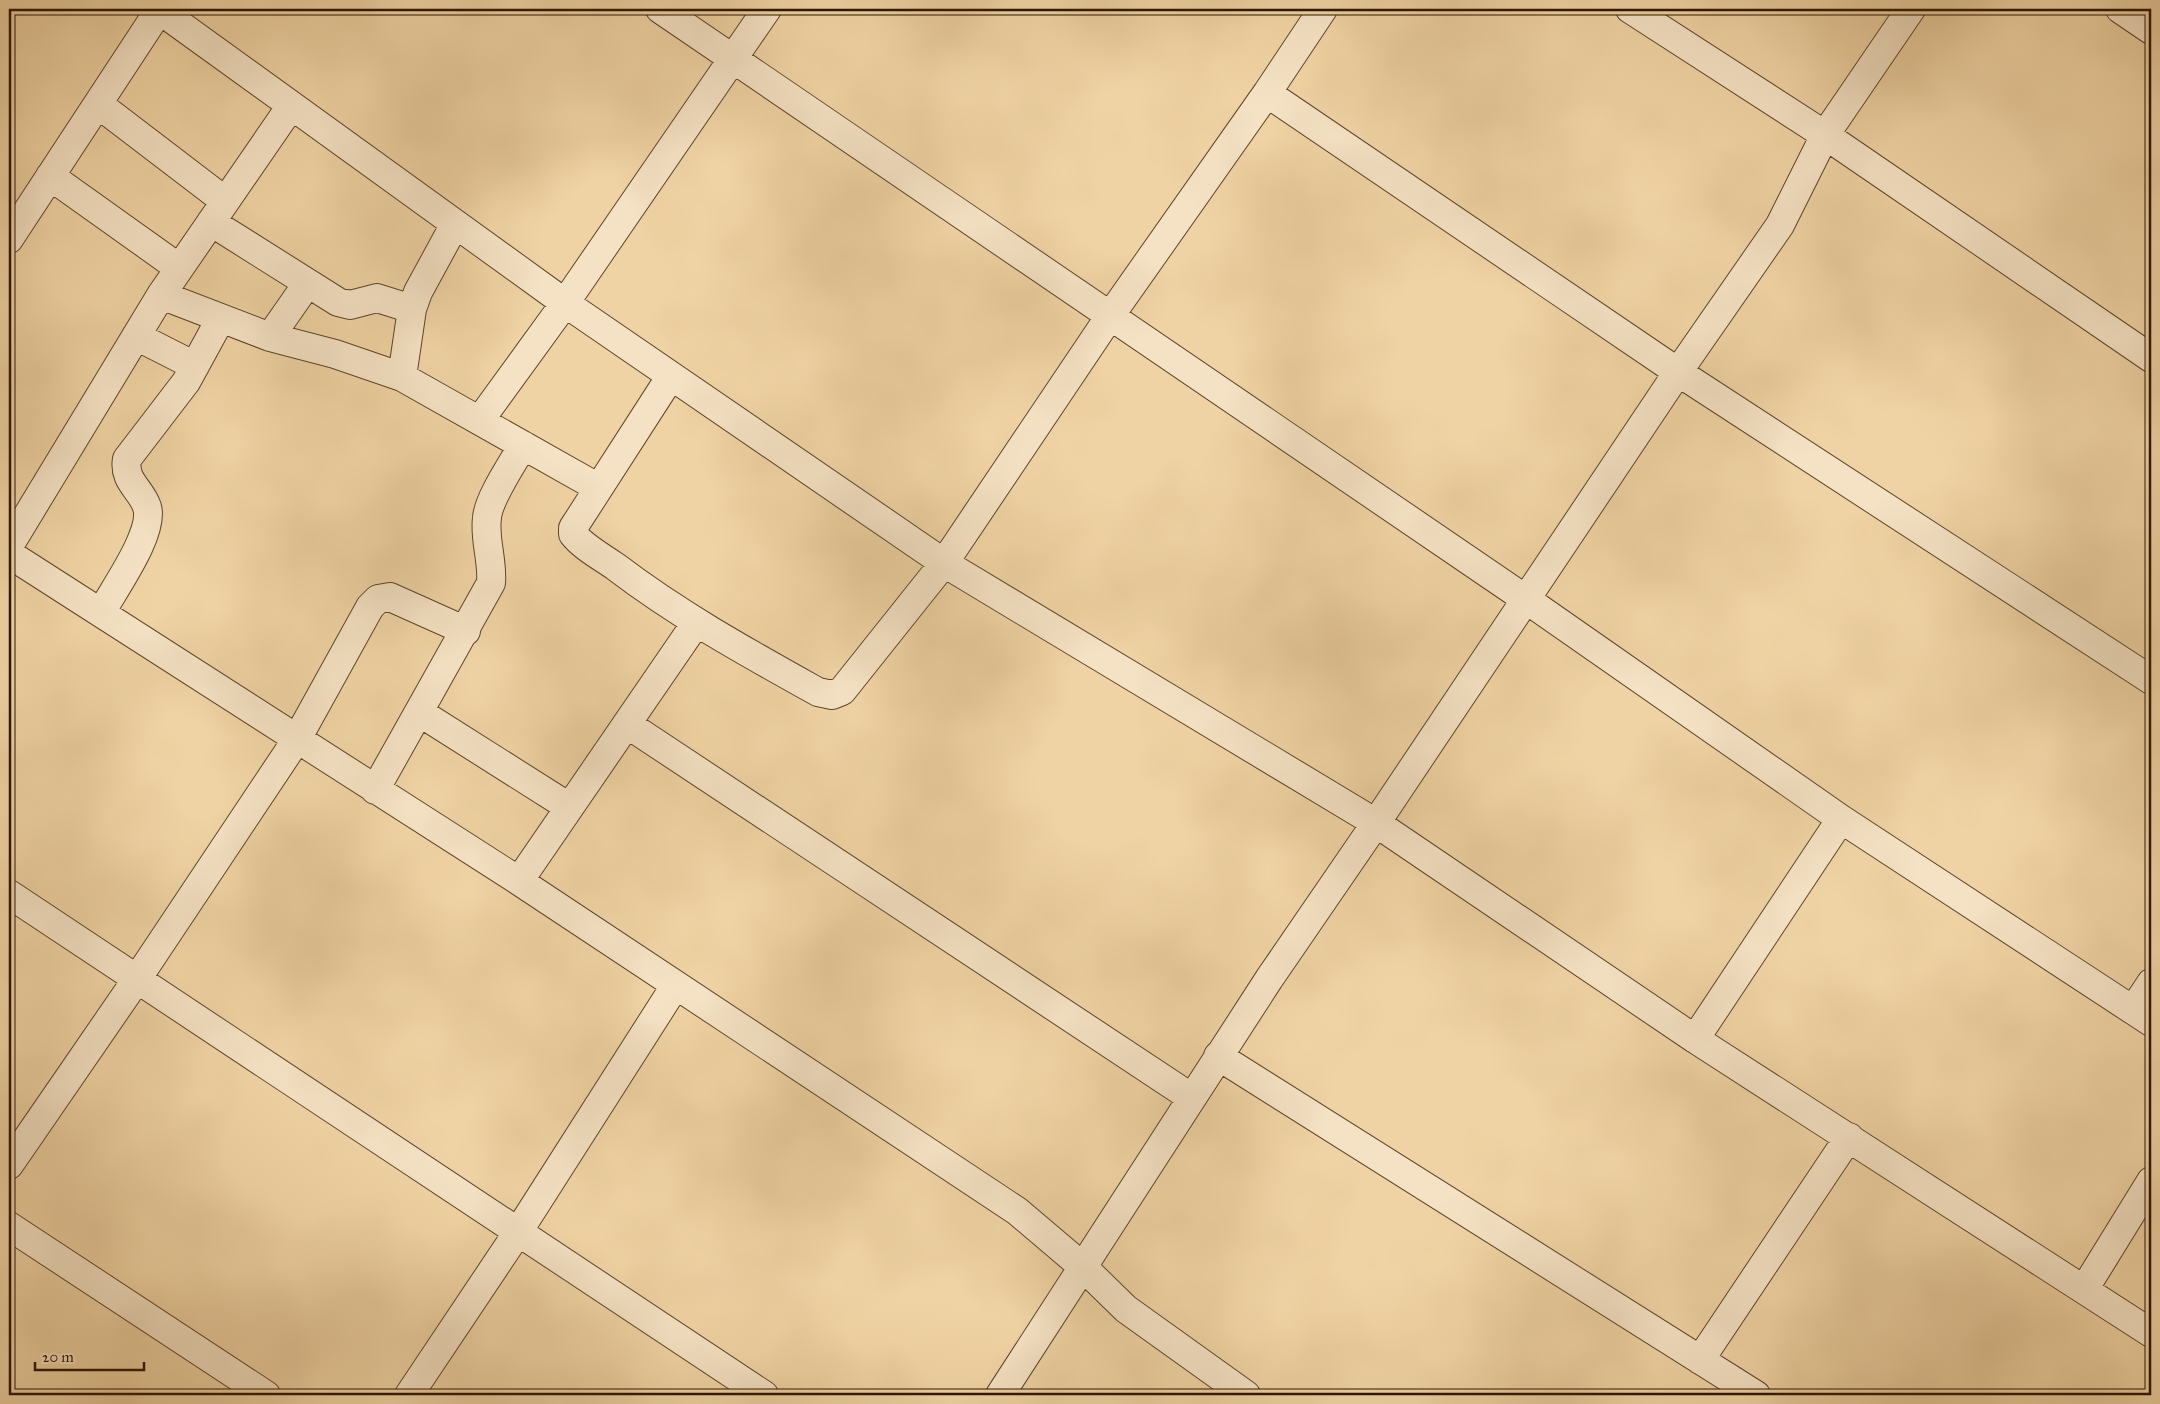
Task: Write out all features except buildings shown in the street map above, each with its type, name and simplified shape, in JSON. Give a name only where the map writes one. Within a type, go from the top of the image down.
[{"type":"street","points":[[9,238],[159,9],[565,303],[944,563],[1376,823],[1695,1039],[2084,1288],[2151,1333]]},
{"type":"street","points":[[660,9],[1527,600],[1841,819],[2142,1016],[2151,983]]},
{"type":"street","points":[[480,420],[565,303],[767,9]]},
{"type":"street","points":[[670,376],[597,487],[573,528],[574,534],[632,579],[696,623],[818,692],[832,695],[842,691],[850,684],[944,563],[1110,316],[1267,93],[1323,9]]},
{"type":"street","points":[[1630,9],[1825,136],[2151,358]]},
{"type":"street","points":[[1000,1395],[1218,1056],[1527,600],[1678,372],[1780,224],[1825,136],[1911,9]]},
{"type":"street","points":[[2120,9],[2151,30]]},
{"type":"street","points":[[1267,93],[1678,372],[2151,680]]},
{"type":"street","points":[[98,104],[218,212],[307,284],[338,302],[350,305],[377,298],[412,309]]},
{"type":"street","points":[[9,546],[161,295],[291,106]]},
{"type":"street","points":[[50,176],[179,268]]},
{"type":"street","points":[[402,377],[412,309],[428,271],[456,224]]},
{"type":"street","points":[[270,337],[307,284]]},
{"type":"street","points":[[161,295],[270,337],[335,354],[402,377],[597,487]]},
{"type":"street","points":[[101,613],[147,526],[147,507],[129,480],[125,469],[127,459],[167,409],[195,366],[221,318]]},
{"type":"street","points":[[136,336],[195,366]]},
{"type":"street","points":[[375,790],[466,631],[491,583],[492,570],[486,517],[523,445]]},
{"type":"street","points":[[9,554],[519,881],[1017,1212],[1083,1267],[1126,1309],[1246,1395]]},
{"type":"street","points":[[9,1165],[137,979],[297,739],[370,607],[378,599],[390,597],[401,600],[466,631]]},
{"type":"street","points":[[519,881],[696,623]]},
{"type":"street","points":[[419,712],[569,807]]},
{"type":"street","points":[[627,724],[1192,1098]]},
{"type":"street","points":[[1695,1039],[1841,819]]},
{"type":"street","points":[[9,894],[764,1395]]},
{"type":"street","points":[[409,1395],[518,1232],[676,986]]},
{"type":"street","points":[[1218,1056],[1756,1395]]},
{"type":"street","points":[[1700,1360],[1849,1137]]},
{"type":"street","points":[[2084,1288],[2151,1181]]},
{"type":"street","points":[[9,1226],[266,1395]]}]
